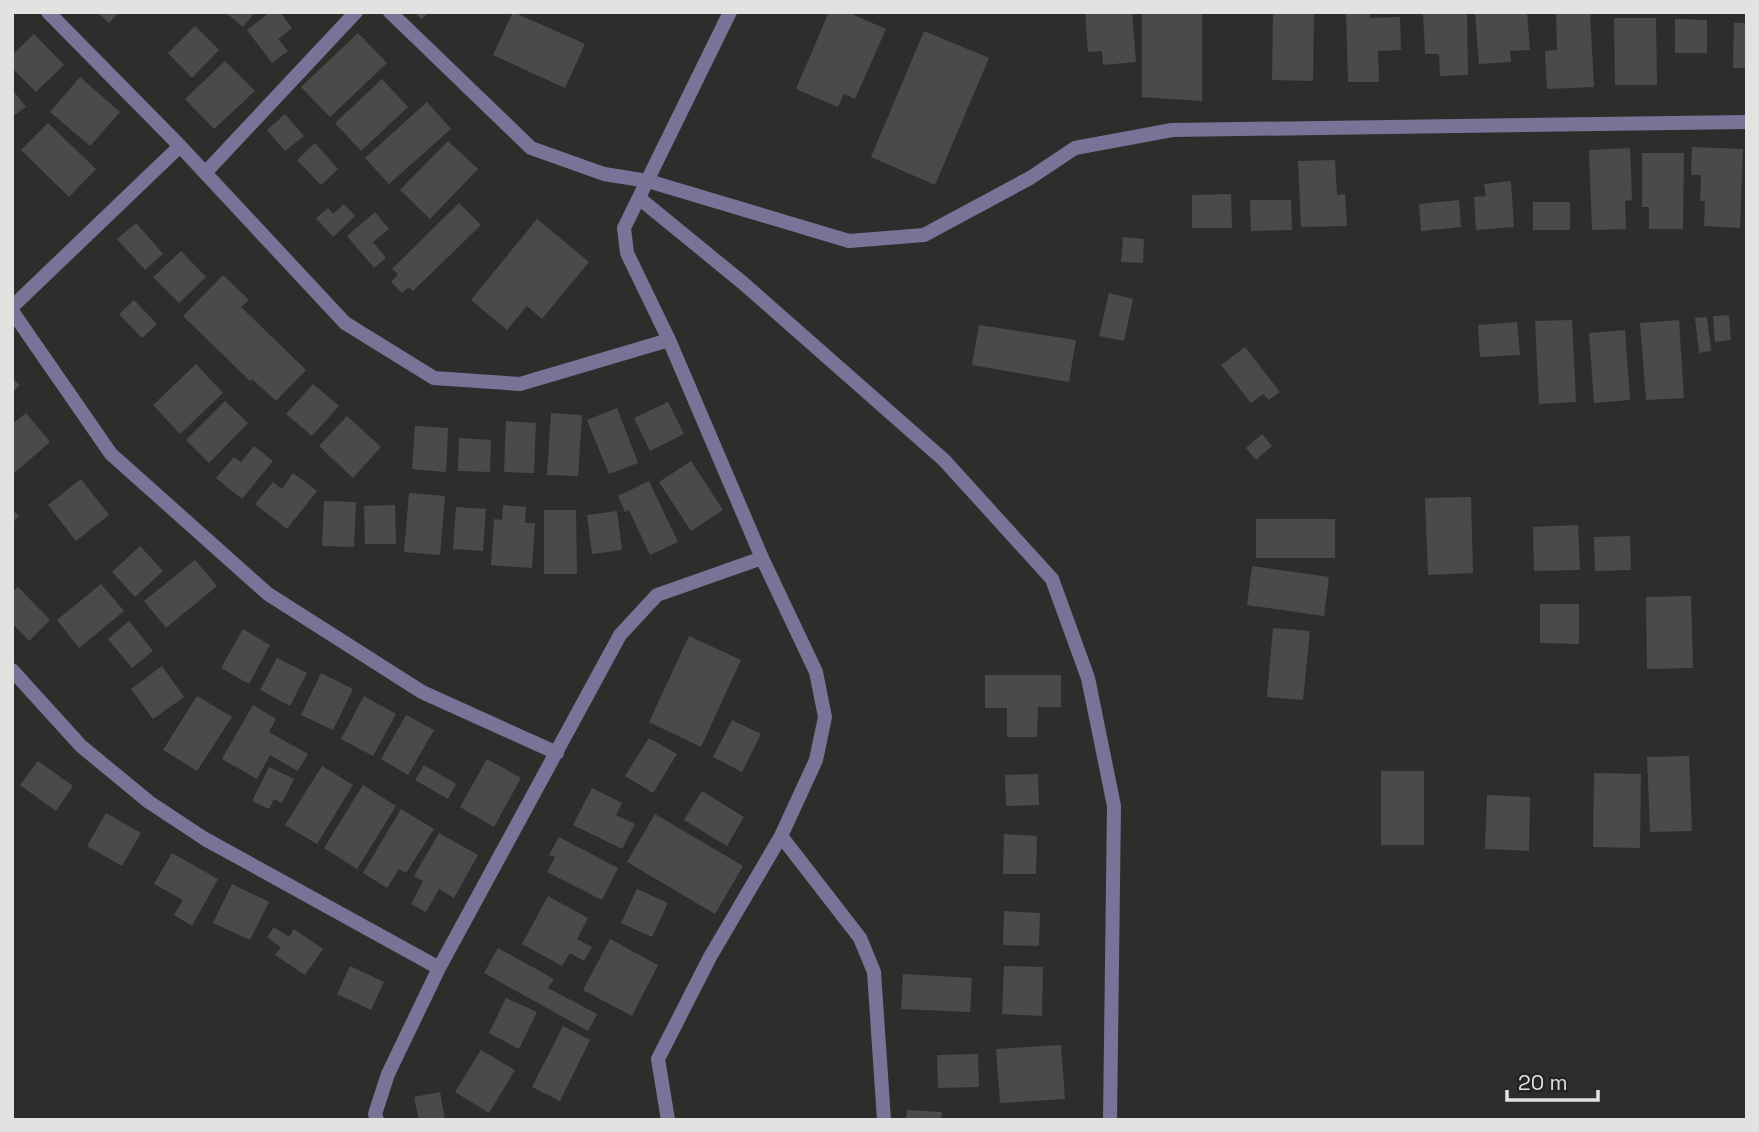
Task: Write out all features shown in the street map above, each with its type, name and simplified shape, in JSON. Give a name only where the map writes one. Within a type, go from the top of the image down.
[{"type":"street","points":[[48,12],[180,146],[345,323],[434,378],[520,384],[669,340]]},
{"type":"street","points":[[205,173],[356,12]]},
{"type":"street","points":[[390,12],[531,148],[604,174],[648,181],[849,241],[924,235],[1030,178],[1075,148],[1172,130],[1747,122]]},
{"type":"street","points":[[668,1120],[658,1059],[710,957],[781,836],[816,760],[825,717],[816,672],[762,558],[669,340],[627,253],[624,228],[730,12]]},
{"type":"street","points":[[180,146],[12,309],[111,454],[268,594],[422,692],[557,753]]},
{"type":"street","points":[[639,198],[743,283],[944,460],[1052,579],[1088,678],[1114,806],[1110,1120]]},
{"type":"street","points":[[377,1120],[375,1114],[388,1074],[439,968],[620,635],[657,595],[762,558]]},
{"type":"street","points":[[12,670],[81,746],[149,802],[205,839],[439,968]]},
{"type":"street","points":[[781,836],[860,937],[874,972],[884,1120]]},
{"type":"building","points":[[97,12],[119,12],[109,23]]},
{"type":"building","points":[[225,12],[255,12],[243,27]]},
{"type":"building","points":[[270,12],[280,12],[292,28],[278,39],[288,51],[272,63],[247,30]]},
{"type":"building","points":[[415,12],[430,12],[421,19]]},
{"type":"building","points":[[513,12],[585,44],[565,88],[493,55]]},
{"type":"building","points":[[829,12],[847,12],[886,29],[855,99],[844,94],[838,107],[796,89]]},
{"type":"building","points":[[1085,12],[1132,12],[1136,62],[1103,65],[1102,51],[1088,52]]},
{"type":"building","points":[[1142,12],[1202,12],[1202,101],[1142,97]]},
{"type":"building","points":[[1273,12],[1314,12],[1313,81],[1272,80]]},
{"type":"building","points":[[1346,12],[1370,12],[1370,18],[1400,17],[1401,50],[1378,51],[1379,82],[1348,82]]},
{"type":"building","points":[[1423,12],[1467,12],[1468,75],[1440,76],[1439,54],[1425,54]]},
{"type":"building","points":[[1475,12],[1527,12],[1530,50],[1510,51],[1511,62],[1479,64]]},
{"type":"building","points":[[1556,12],[1590,12],[1594,87],[1547,89],[1545,51],[1557,50]]},
{"type":"building","points":[[1614,18],[1656,18],[1657,85],[1615,85]]},
{"type":"building","points":[[1675,19],[1707,20],[1707,53],[1675,53]]},
{"type":"building","points":[[1734,23],[1747,23],[1747,68],[1733,68]]},
{"type":"building","points":[[195,26],[219,50],[192,78],[168,53]]},
{"type":"building","points":[[924,31],[989,58],[935,185],[871,157]]},
{"type":"building","points":[[358,33],[387,63],[330,117],[301,87]]},
{"type":"building","points":[[34,34],[64,65],[36,92],[12,68],[12,55]]},
{"type":"building","points":[[225,61],[255,91],[214,129],[185,99]]},
{"type":"building","points":[[80,77],[120,112],[90,146],[50,112]]},
{"type":"building","points":[[382,79],[408,107],[361,151],[335,123]]},
{"type":"building","points":[[12,89],[26,107],[12,117]]},
{"type":"building","points":[[427,102],[451,129],[389,184],[365,158]]},
{"type":"building","points":[[285,114],[304,136],[285,151],[267,130]]},
{"type":"building","points":[[48,123],[96,169],[69,197],[21,150]]},
{"type":"building","points":[[448,141],[478,169],[430,219],[400,190]]},
{"type":"building","points":[[315,143],[338,169],[321,185],[297,160]]},
{"type":"building","points":[[1692,147],[1743,149],[1740,228],[1704,226],[1705,201],[1700,201],[1701,175],[1691,175]]},
{"type":"building","points":[[1630,148],[1632,200],[1625,201],[1626,229],[1592,230],[1589,150]]},
{"type":"building","points":[[1642,153],[1684,153],[1683,229],[1649,229],[1649,207],[1642,207]]},
{"type":"building","points":[[1335,160],[1337,195],[1345,194],[1347,226],[1301,227],[1298,161]]},
{"type":"building","points":[[1511,181],[1514,227],[1476,230],[1474,197],[1486,196],[1484,184]]},
{"type":"building","points":[[1231,194],[1232,228],[1192,228],[1192,195]]},
{"type":"building","points":[[1250,200],[1291,200],[1292,230],[1251,231]]},
{"type":"building","points":[[1459,200],[1461,227],[1421,231],[1419,204]]},
{"type":"building","points":[[1533,202],[1570,202],[1570,230],[1533,230]]},
{"type":"building","points":[[459,203],[481,225],[413,291],[409,287],[402,293],[391,282],[398,274],[392,269]]},
{"type":"building","points":[[344,204],[355,216],[333,237],[316,218],[328,208],[333,214]]},
{"type":"building","points":[[375,212],[389,229],[373,242],[386,258],[374,268],[347,236]]},
{"type":"building","points":[[537,219],[589,262],[542,319],[527,306],[507,330],[471,300]]},
{"type":"building","points":[[136,223],[163,254],[145,270],[117,239]]},
{"type":"building","points":[[1123,237],[1144,239],[1143,263],[1121,262]]},
{"type":"building","points":[[181,251],[206,277],[179,303],[153,277]]},
{"type":"building","points":[[223,275],[249,300],[241,307],[306,370],[276,401],[252,379],[250,381],[183,316]]},
{"type":"building","points":[[1109,293],[1133,299],[1124,341],[1099,336]]},
{"type":"building","points":[[134,300],[157,324],[142,338],[119,314]]},
{"type":"building","points":[[1729,315],[1731,340],[1715,342],[1713,316]]},
{"type":"building","points":[[1707,317],[1711,351],[1699,353],[1695,318]]},
{"type":"building","points":[[1572,320],[1576,402],[1539,404],[1535,321]]},
{"type":"building","points":[[1679,320],[1684,398],[1646,400],[1640,323]]},
{"type":"building","points":[[1517,322],[1520,355],[1480,357],[1478,325]]},
{"type":"building","points":[[979,325],[1076,340],[1069,382],[972,365]]},
{"type":"building","points":[[1625,330],[1630,400],[1594,403],[1589,333]]},
{"type":"building","points":[[1245,347],[1280,392],[1269,400],[1263,394],[1251,403],[1221,365]]},
{"type":"building","points":[[196,364],[223,393],[180,434],[153,405]]},
{"type":"building","points":[[12,378],[20,385],[12,393]]},
{"type":"building","points":[[313,384],[339,406],[312,436],[286,414]]},
{"type":"building","points":[[225,401],[248,423],[209,463],[186,440]]},
{"type":"building","points":[[668,402],[684,434],[650,451],[634,418]]},
{"type":"building","points":[[617,408],[638,463],[609,474],[587,420]]},
{"type":"building","points":[[26,413],[50,442],[12,475],[12,424]]},
{"type":"building","points":[[551,413],[582,415],[578,476],[547,475]]},
{"type":"building","points":[[347,416],[381,447],[353,478],[319,446]]},
{"type":"building","points":[[506,421],[536,423],[534,473],[504,472]]},
{"type":"building","points":[[415,426],[448,428],[446,472],[412,469]]},
{"type":"building","points":[[1262,434],[1272,446],[1256,460],[1246,448]]},
{"type":"building","points":[[459,438],[491,440],[490,472],[458,471]]},
{"type":"building","points":[[254,446],[273,461],[242,499],[216,478],[234,457],[241,462]]},
{"type":"building","points":[[691,461],[723,510],[691,531],[659,482]]},
{"type":"building","points":[[293,473],[317,491],[287,529],[255,504],[273,482],[282,489]]},
{"type":"building","points":[[81,479],[109,515],[76,541],[48,505]]},
{"type":"building","points":[[649,481],[678,542],[650,555],[629,510],[625,512],[618,496]]},
{"type":"building","points":[[409,493],[445,496],[440,555],[404,552]]},
{"type":"building","points":[[1471,497],[1473,573],[1428,575],[1425,498]]},
{"type":"building","points":[[324,501],[356,502],[354,547],[322,546]]},
{"type":"building","points":[[395,505],[396,544],[365,544],[364,506]]},
{"type":"building","points":[[503,505],[526,507],[525,523],[535,523],[532,568],[491,565],[494,519],[502,520]]},
{"type":"building","points":[[456,507],[486,509],[483,551],[453,549]]},
{"type":"building","points":[[12,510],[19,516],[12,524]]},
{"type":"building","points":[[544,510],[576,510],[577,574],[544,574]]},
{"type":"building","points":[[617,511],[622,550],[592,554],[587,515]]},
{"type":"building","points":[[1256,519],[1335,519],[1335,558],[1256,558]]},
{"type":"building","points":[[1578,525],[1580,570],[1534,571],[1533,527]]},
{"type":"building","points":[[1630,536],[1631,570],[1595,571],[1594,537]]},
{"type":"building","points":[[140,546],[163,571],[135,597],[112,572]]},
{"type":"building","points":[[195,560],[217,586],[166,628],[144,601]]},
{"type":"building","points":[[1252,566],[1329,577],[1324,616],[1247,605]]},
{"type":"building","points":[[101,584],[124,611],[79,648],[57,620]]},
{"type":"building","points":[[18,587],[50,620],[29,641],[12,623],[12,592]]},
{"type":"building","points":[[1691,596],[1693,668],[1647,669],[1646,597]]},
{"type":"building","points":[[1540,604],[1579,604],[1579,644],[1540,643]]},
{"type":"building","points":[[129,621],[153,651],[132,668],[108,639]]},
{"type":"building","points":[[1273,628],[1310,631],[1303,700],[1267,697]]},
{"type":"building","points":[[243,629],[270,645],[249,684],[221,668]]},
{"type":"building","points":[[689,636],[741,660],[701,747],[649,722]]},
{"type":"building","points":[[277,658],[307,673],[290,706],[260,690]]},
{"type":"building","points":[[162,666],[184,697],[153,719],[131,689]]},
{"type":"building","points":[[321,673],[353,689],[333,730],[301,715]]},
{"type":"building","points":[[985,675],[1061,675],[1061,707],[1038,707],[1037,737],[1007,737],[1007,708],[985,708]]},
{"type":"building","points":[[197,696],[232,717],[197,771],[163,750]]},
{"type":"building","points":[[364,696],[396,714],[373,756],[341,739]]},
{"type":"building","points":[[253,705],[276,719],[269,732],[308,754],[298,771],[270,755],[257,779],[222,759]]},
{"type":"building","points":[[406,715],[434,730],[408,775],[381,759]]},
{"type":"building","points":[[732,720],[761,734],[742,772],[713,757]]},
{"type":"building","points":[[649,738],[677,754],[653,793],[625,776]]},
{"type":"building","points":[[1689,756],[1692,831],[1650,832],[1647,757]]},
{"type":"building","points":[[487,759],[521,778],[494,827],[460,807]]},
{"type":"building","points":[[38,761],[73,786],[56,811],[20,785]]},
{"type":"building","points":[[424,765],[456,784],[448,799],[415,780]]},
{"type":"building","points":[[322,766],[353,785],[317,844],[285,825]]},
{"type":"building","points":[[269,767],[294,779],[282,803],[274,799],[269,809],[252,801]]},
{"type":"building","points":[[1381,771],[1424,771],[1424,845],[1381,845]]},
{"type":"building","points":[[1594,773],[1641,774],[1640,848],[1593,847]]},
{"type":"building","points":[[1038,774],[1039,805],[1006,806],[1005,775]]},
{"type":"building","points":[[363,785],[396,806],[357,869],[324,848]]},
{"type":"building","points":[[592,788],[622,803],[616,815],[635,824],[622,849],[573,825]]},
{"type":"building","points":[[702,791],[744,817],[727,846],[684,820]]},
{"type":"building","points":[[1487,795],[1530,797],[1529,851],[1485,849]]},
{"type":"building","points":[[401,809],[434,829],[406,873],[399,869],[387,888],[363,873]]},
{"type":"building","points":[[106,813],[141,833],[122,866],[87,846]]},
{"type":"building","points":[[655,814],[743,866],[715,914],[627,862]]},
{"type":"building","points":[[439,833],[478,855],[454,898],[439,889],[426,912],[411,904],[423,881],[414,876]]},
{"type":"building","points":[[1004,834],[1037,836],[1036,874],[1003,874]]},
{"type":"building","points":[[559,837],[618,868],[602,900],[547,872],[555,857],[549,855]]},
{"type":"building","points":[[172,853],[218,879],[192,926],[174,915],[183,900],[154,884]]},
{"type":"building","points":[[232,884],[269,902],[250,940],[213,923]]},
{"type":"building","points":[[637,889],[668,903],[652,937],[621,923]]},
{"type":"building","points":[[548,896],[588,918],[577,939],[592,947],[584,961],[570,953],[562,966],[522,944]]},
{"type":"building","points":[[1004,911],[1040,913],[1039,946],[1003,945]]},
{"type":"building","points":[[274,927],[289,937],[294,929],[323,949],[305,975],[275,955],[281,947],[267,937]]},
{"type":"building","points":[[610,939],[658,965],[632,1016],[583,990]]},
{"type":"building","points":[[498,948],[554,979],[548,988],[597,1014],[588,1031],[484,973]]},
{"type":"building","points":[[350,966],[384,982],[371,1010],[337,994]]},
{"type":"building","points":[[1004,966],[1043,967],[1042,1016],[1002,1014]]},
{"type":"building","points":[[903,974],[972,978],[970,1012],[901,1009]]},
{"type":"building","points":[[506,998],[537,1012],[519,1049],[489,1033]]},
{"type":"building","points":[[563,1026],[590,1040],[560,1101],[532,1087]]},
{"type":"building","points":[[1061,1045],[1065,1099],[1000,1103],[996,1049]]},
{"type":"building","points":[[481,1050],[515,1070],[489,1113],[455,1092]]},
{"type":"building","points":[[978,1054],[979,1087],[938,1088],[937,1055]]},
{"type":"building","points":[[440,1092],[445,1120],[419,1120],[414,1097]]},
{"type":"building","points":[[907,1110],[942,1112],[941,1120],[906,1120]]}]
